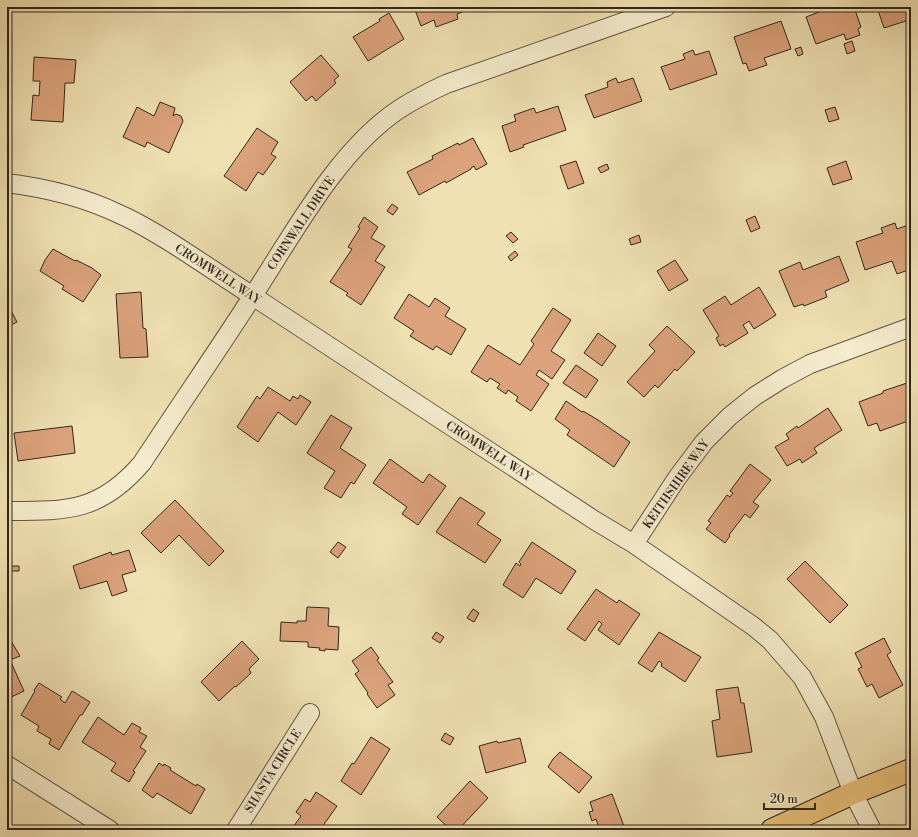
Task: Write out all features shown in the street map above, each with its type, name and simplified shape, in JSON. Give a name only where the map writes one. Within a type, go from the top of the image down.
[{"type":"main road","points":[[772,830],[853,793],[911,770]]},
{"type":"street","name":"CORNWALL DRIVE","points":[[7,511],[42,511],[74,508],[96,501],[115,490],[130,477],[142,463],[300,222],[331,178],[351,152],[397,110],[446,84],[625,14],[666,7]]},
{"type":"street","name":"CROMWELL WAY","points":[[7,183],[35,187],[70,195],[118,213],[140,224],[178,247],[587,515],[634,544],[753,626],[787,657],[802,677],[821,711],[853,793],[872,830]]},
{"type":"street","name":"KEITHSHIRE WAY","points":[[634,544],[677,478],[704,442],[730,416],[755,396],[810,364],[911,327]]},
{"type":"street","name":"SHASTA CIRCLE","points":[[236,830],[310,713]]},
{"type":"street","points":[[7,765],[110,830]]},
{"type":"building","points":[[414,7],[470,7],[470,9],[457,14],[458,19],[436,27],[434,20],[421,26]]},
{"type":"building","points":[[832,7],[854,7],[861,27],[858,29],[860,35],[846,40],[844,34],[816,44],[806,17]]},
{"type":"building","points":[[877,7],[911,7],[911,17],[908,18],[909,20],[884,28]]},
{"type":"building","points":[[389,13],[404,39],[368,61],[353,37],[380,21],[379,19]]},
{"type":"building","points":[[781,21],[791,49],[764,58],[767,65],[749,71],[746,63],[743,64],[734,37]]},
{"type":"building","points":[[852,41],[855,51],[847,54],[844,44]]},
{"type":"building","points":[[801,47],[803,54],[798,56],[795,49]]},
{"type":"building","points":[[693,50],[695,55],[709,51],[717,74],[670,90],[661,67],[685,59],[683,54]]},
{"type":"building","points":[[321,55],[339,76],[334,80],[336,83],[316,101],[312,96],[306,101],[290,82]]},
{"type":"building","points":[[34,57],[76,60],[74,83],[65,83],[63,122],[31,120],[33,95],[39,96],[40,81],[33,81]]},
{"type":"building","points":[[616,78],[618,83],[633,78],[642,101],[594,118],[585,95],[608,87],[607,82]]},
{"type":"building","points":[[160,102],[175,108],[173,116],[176,114],[181,116],[183,121],[169,153],[147,142],[145,147],[123,137],[137,107],[154,116]]},
{"type":"building","points":[[558,106],[566,130],[523,145],[524,147],[510,152],[502,126],[516,121],[514,115],[534,108],[536,113]]},
{"type":"building","points":[[835,107],[839,119],[829,122],[825,110]]},
{"type":"building","points":[[257,128],[278,142],[271,154],[276,157],[263,175],[258,172],[246,191],[224,176]]},
{"type":"building","points":[[473,138],[487,164],[476,170],[474,166],[446,183],[445,181],[419,195],[407,172],[433,159],[432,156],[458,143],[459,145]]},
{"type":"building","points":[[576,161],[584,183],[568,189],[560,166]]},
{"type":"building","points":[[846,161],[852,179],[833,185],[827,168]]},
{"type":"building","points":[[607,164],[609,169],[601,173],[598,168]]},
{"type":"building","points":[[392,204],[398,208],[393,215],[387,211]]},
{"type":"building","points":[[755,216],[760,228],[751,232],[746,220]]},
{"type":"building","points":[[364,217],[378,227],[371,238],[385,246],[375,261],[385,267],[361,305],[346,295],[348,293],[330,282],[352,249],[348,247],[360,228],[358,227]]},
{"type":"building","points":[[895,223],[897,229],[911,224],[911,269],[897,274],[892,261],[865,270],[856,242],[883,233],[881,228]]},
{"type":"building","points":[[511,232],[518,239],[513,243],[506,236]]},
{"type":"building","points":[[639,235],[641,242],[631,245],[629,239]]},
{"type":"building","points":[[7,238],[10,238],[8,268],[7,268]]},
{"type":"building","points":[[53,249],[92,268],[101,275],[83,302],[62,289],[64,286],[40,271],[45,260]]},
{"type":"building","points":[[515,251],[518,255],[511,261],[508,257]]},
{"type":"building","points":[[839,256],[849,281],[825,291],[827,297],[804,306],[803,304],[794,307],[779,271],[800,262],[803,270]]},
{"type":"building","points":[[675,260],[688,280],[669,291],[657,271]]},
{"type":"building","points":[[759,287],[776,315],[754,329],[749,321],[743,325],[748,333],[725,347],[723,344],[720,346],[716,338],[719,336],[703,310],[725,296],[731,305]]},
{"type":"building","points":[[141,292],[143,328],[146,329],[148,357],[120,358],[116,294]]},
{"type":"building","points":[[409,294],[429,307],[435,298],[450,308],[445,316],[466,329],[451,355],[436,346],[433,350],[410,336],[414,331],[394,318]]},
{"type":"building","points":[[7,303],[17,322],[7,327]]},
{"type":"building","points":[[553,308],[571,320],[551,351],[565,360],[552,379],[539,370],[536,375],[549,384],[531,411],[516,401],[518,397],[508,390],[506,394],[497,388],[500,384],[490,378],[487,382],[471,372],[488,345],[520,365],[534,344],[531,341]]},
{"type":"building","points":[[667,326],[695,352],[677,371],[675,369],[658,388],[655,385],[644,397],[627,382],[655,351],[649,345]]},
{"type":"building","points":[[598,333],[616,346],[602,366],[584,353]]},
{"type":"building","points":[[576,365],[598,380],[586,398],[563,383]]},
{"type":"building","points":[[907,383],[911,394],[911,420],[880,431],[877,423],[868,426],[859,402],[883,393],[883,391]]},
{"type":"building","points":[[268,387],[290,401],[293,396],[298,399],[300,395],[311,402],[296,425],[278,412],[258,442],[237,427],[257,396],[260,399]]},
{"type":"building","points":[[566,401],[582,412],[583,411],[598,420],[630,442],[614,467],[567,435],[570,430],[555,419]]},
{"type":"building","points":[[828,408],[842,430],[814,448],[817,453],[802,463],[800,459],[787,466],[775,447],[789,439],[786,434],[797,426],[798,428]]},
{"type":"building","points":[[331,415],[352,428],[340,448],[366,465],[354,484],[351,482],[341,498],[324,488],[335,471],[307,453]]},
{"type":"building","points":[[72,426],[75,453],[18,461],[14,433]]},
{"type":"building","points":[[390,459],[423,483],[429,474],[446,486],[418,525],[402,514],[407,507],[373,483]]},
{"type":"building","points":[[750,464],[771,480],[753,502],[759,506],[750,518],[745,514],[729,535],[730,536],[725,543],[706,529],[711,523],[708,521],[727,495],[730,497],[733,493],[730,491]]},
{"type":"building","points":[[460,497],[485,513],[477,524],[501,540],[485,563],[436,532]]},
{"type":"building","points":[[175,500],[224,551],[209,566],[179,535],[161,553],[141,533]]},
{"type":"building","points":[[338,542],[346,547],[338,558],[330,552]]},
{"type":"building","points":[[532,542],[576,571],[561,594],[536,578],[523,598],[503,585],[516,563],[520,566],[521,564],[519,562]]},
{"type":"building","points":[[129,550],[136,571],[122,575],[127,591],[112,596],[107,581],[80,589],[73,566],[111,552],[112,555]]},
{"type":"building","points":[[805,561],[848,605],[830,623],[787,579]]},
{"type":"building","points":[[7,562],[10,562],[9,609],[7,609]]},
{"type":"building","points":[[11,566],[19,566],[19,571],[11,571]]},
{"type":"building","points":[[596,589],[617,603],[619,600],[640,614],[619,645],[598,630],[602,624],[599,621],[585,641],[567,629]]},
{"type":"building","points":[[307,607],[329,608],[328,626],[339,627],[338,650],[319,650],[320,648],[308,647],[308,642],[280,641],[281,622],[297,623],[297,621],[306,621]]},
{"type":"building","points":[[473,609],[479,613],[474,622],[467,618]]},
{"type":"building","points":[[436,632],[444,637],[440,643],[432,638]]},
{"type":"building","points":[[659,632],[701,657],[685,682],[661,666],[662,663],[659,661],[652,672],[638,663]]},
{"type":"building","points":[[884,638],[891,652],[887,655],[903,685],[879,698],[872,684],[867,687],[858,669],[862,667],[855,653]]},
{"type":"building","points":[[11,641],[20,656],[10,660],[24,691],[7,699],[7,643]]},
{"type":"building","points":[[242,641],[259,659],[249,669],[251,673],[219,701],[201,682]]},
{"type":"building","points":[[371,647],[379,658],[377,660],[393,682],[388,685],[395,695],[377,708],[355,674],[359,671],[352,661]]},
{"type":"building","points":[[39,683],[62,697],[60,699],[65,703],[72,691],[90,702],[82,715],[80,715],[59,750],[49,744],[51,739],[37,731],[39,726],[21,715]]},
{"type":"building","points":[[738,687],[741,703],[744,703],[752,752],[717,757],[712,721],[720,719],[716,690]]},
{"type":"building","points":[[98,717],[124,735],[132,723],[141,728],[139,732],[147,736],[140,747],[146,751],[133,771],[135,772],[129,782],[111,771],[116,763],[82,742]]},
{"type":"building","points":[[445,733],[454,738],[450,745],[441,740]]},
{"type":"building","points":[[371,737],[390,749],[361,795],[341,781]]},
{"type":"building","points":[[520,738],[526,762],[486,773],[479,746],[497,741],[498,743]]},
{"type":"building","points":[[560,752],[592,777],[579,793],[548,767]]},
{"type":"building","points":[[159,763],[163,766],[164,764],[171,768],[170,770],[196,786],[197,784],[205,789],[191,814],[157,793],[153,798],[142,790]]},
{"type":"building","points":[[470,781],[488,798],[458,830],[451,830],[437,817]]},
{"type":"building","points":[[316,792],[337,806],[320,830],[291,830],[301,816],[296,812],[305,799],[310,802]]},
{"type":"building","points":[[612,794],[625,829],[600,830],[596,819],[592,821],[589,812],[593,811],[590,802]]}]
